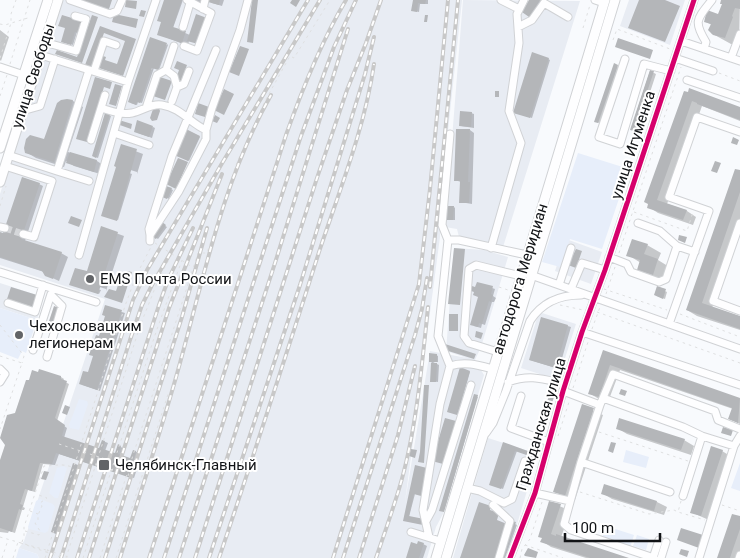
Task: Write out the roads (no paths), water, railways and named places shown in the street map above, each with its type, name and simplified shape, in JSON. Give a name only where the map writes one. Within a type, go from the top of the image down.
[{"type":"main road","name":"улица Свободы","points":[[0,182],[22,111],[48,0]]},
{"type":"main road","name":"улица Свободы","points":[[0,148],[24,75],[44,42],[58,0]]},
{"type":"main road","name":"автодорога Меридиан","points":[[436,558],[498,352],[614,0]]},
{"type":"main road","name":"автодорога Меридиан","points":[[446,558],[482,439],[525,274],[527,255],[605,2]]},
{"type":"main road","points":[[0,138],[6,128]]},
{"type":"street","points":[[70,0],[110,14],[117,11],[122,0]]},
{"type":"street","points":[[79,255],[128,82],[156,0]]},
{"type":"street","points":[[203,9],[205,0]]},
{"type":"street","points":[[216,50],[172,156],[149,229],[151,239],[206,139],[206,130],[212,108],[237,39],[248,0]]},
{"type":"street","points":[[501,0],[519,9]]},
{"type":"street","points":[[491,248],[521,143],[508,112],[519,43],[516,14],[524,0]]},
{"type":"street","points":[[595,0],[605,2]]},
{"type":"street","name":"улица Игуменка","points":[[590,296],[605,270],[694,0]]},
{"type":"street","points":[[704,49],[706,42],[698,29],[699,16],[712,0]]},
{"type":"street","points":[[183,27],[188,2],[211,13],[197,51],[184,46]]},
{"type":"street","points":[[518,27],[532,20],[544,3],[568,17]]},
{"type":"street","points":[[44,42],[76,51],[86,19],[75,16]]},
{"type":"street","points":[[731,58],[740,34]]},
{"type":"street","points":[[57,171],[91,70],[104,41],[116,45]]},
{"type":"street","points":[[681,41],[740,61]]},
{"type":"street","points":[[146,108],[157,75],[166,70],[174,46]]},
{"type":"street","points":[[36,53],[128,82]]},
{"type":"street","points":[[676,55],[683,61],[712,71]]},
{"type":"street","points":[[22,111],[40,106],[55,59]]},
{"type":"street","points":[[625,59],[599,137],[620,144],[644,64],[671,71]]},
{"type":"street","points":[[0,68],[24,75]]},
{"type":"street","points":[[166,70],[174,76],[177,87],[172,101]]},
{"type":"street","points":[[177,87],[184,84],[189,71]]},
{"type":"street","points":[[687,80],[740,98]]},
{"type":"street","points":[[91,140],[105,95]]},
{"type":"street","points":[[101,108],[120,114],[132,113],[156,104],[162,105],[185,114],[194,125],[206,130]]},
{"type":"street","points":[[669,324],[709,211],[669,196],[697,117],[740,132]]},
{"type":"street","points":[[114,133],[149,145]]},
{"type":"street","points":[[429,537],[424,510],[440,404],[450,366],[438,336],[448,240],[442,225],[450,134]]},
{"type":"street","points":[[8,155],[89,182]]},
{"type":"street","points":[[5,166],[52,181],[34,237],[23,234]]},
{"type":"street","points":[[638,223],[660,231],[677,246],[695,252]]},
{"type":"street","points":[[740,223],[713,301],[740,311]]},
{"type":"street","points":[[448,240],[458,240],[527,255]]},
{"type":"street","points":[[609,258],[627,264],[631,272],[659,282],[666,279],[677,246]]},
{"type":"street","points":[[559,285],[571,248]]},
{"type":"street","points":[[571,289],[582,263],[605,270]]},
{"type":"street","points":[[498,352],[470,343],[464,336],[469,269],[476,266],[525,274],[740,349]]},
{"type":"street","points":[[564,268],[578,272]]},
{"type":"street","points":[[0,272],[42,285],[52,292],[62,306],[47,357]]},
{"type":"street","points":[[8,303],[34,312],[42,285]]},
{"type":"street","points":[[52,292],[96,302]]},
{"type":"street","points":[[33,350],[52,292]]},
{"type":"street","points":[[482,439],[493,423],[530,321],[536,312],[546,303],[558,298],[572,294],[590,296]]},
{"type":"street","name":"Гражданская улица","points":[[510,558],[535,493],[564,388],[582,332],[590,296]]},
{"type":"street","points":[[582,332],[740,384]]},
{"type":"street","points":[[450,366],[460,363],[493,369]]},
{"type":"street","points":[[0,369],[5,374],[0,382]]},
{"type":"street","points":[[661,558],[662,541],[653,558],[571,530],[566,527],[563,520],[592,429],[613,374],[715,411],[718,420],[740,429]]},
{"type":"street","points":[[508,382],[532,376],[564,388],[571,394],[683,427],[702,436],[734,446]]},
{"type":"street","points":[[426,521],[432,510],[470,385]]},
{"type":"street","points":[[521,396],[511,428],[549,442]]},
{"type":"street","points":[[683,496],[702,436]]},
{"type":"street","points":[[699,558],[734,446],[740,436]]},
{"type":"street","points":[[468,488],[480,491],[504,503],[512,499],[525,461]]},
{"type":"street","points":[[581,462],[670,492]]},
{"type":"street","points":[[535,493],[570,501]]},
{"type":"street","points":[[493,505],[510,521],[499,558]]},
{"type":"street","points":[[411,532],[440,541]]},
{"type":"tunnel","points":[[5,228],[23,234]]},
{"type":"railway","points":[[50,558],[133,300],[147,270],[308,0]]},
{"type":"railway","points":[[61,558],[142,305],[221,165],[320,0]]},
{"type":"railway","points":[[149,558],[286,135],[328,32],[346,0]]},
{"type":"railway","points":[[164,558],[301,136],[334,47],[356,0]]},
{"type":"railway","points":[[195,558],[317,178],[347,90],[381,0]]},
{"type":"railway","points":[[333,558],[419,284],[448,0]]},
{"type":"railway","points":[[430,287],[458,0]]},
{"type":"railway","points":[[179,558],[275,263],[348,29]]},
{"type":"railway","points":[[209,558],[300,285],[365,74],[374,37]]},
{"type":"railway","points":[[219,558],[351,158],[365,111],[374,64]]},
{"type":"railway","points":[[120,558],[166,412],[207,260],[228,192],[240,159],[271,95]]},
{"type":"railway","points":[[89,558],[169,308],[222,174]]},
{"type":"railway","points":[[77,558],[159,305],[168,280],[193,228]]},
{"type":"railway","points":[[105,558],[182,317],[207,228]]},
{"type":"railway","points":[[343,558],[415,335],[427,278]]},
{"type":"railway","points":[[376,558],[399,489],[410,445],[418,399],[428,307]]},
{"type":"railway","points":[[359,558],[398,435],[415,366]]},
{"type":"place","name":"EMS Почта России","points":[[90,279]]},
{"type":"place","name":"Чехословацким легионерам","points":[[19,335]]},
{"type":"place","name":"Челябинск-Главный","points":[[104,465]]}]
